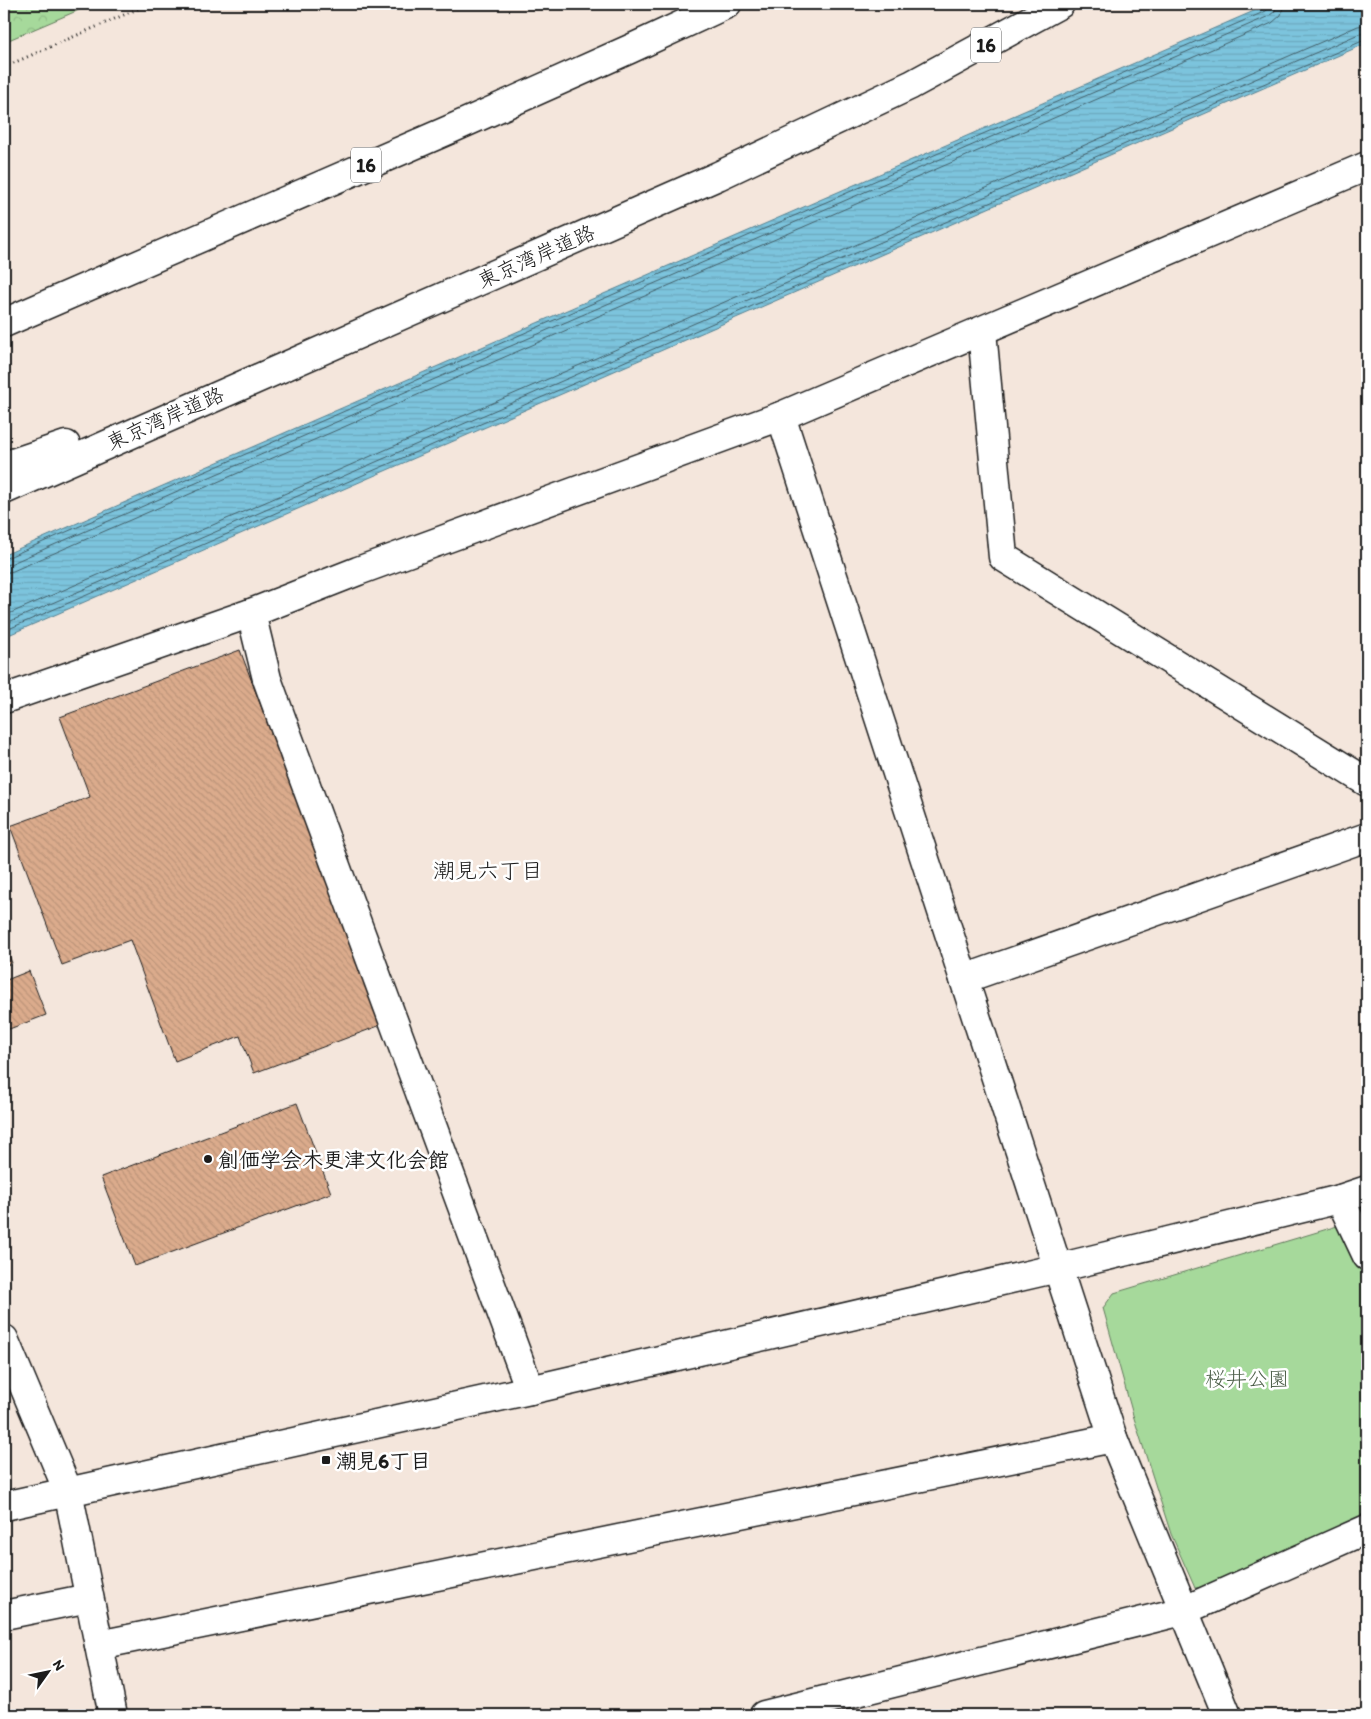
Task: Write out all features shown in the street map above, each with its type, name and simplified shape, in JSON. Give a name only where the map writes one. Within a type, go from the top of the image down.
[{"type":"main road","name":"16","points":[[4,323],[451,129],[727,4]]},
{"type":"main road","name":"東京湾岸道路","points":[[4,490],[718,176],[911,85],[1060,4]]},
{"type":"main road","points":[[4,699],[251,613],[358,571],[781,416],[1367,166]]},
{"type":"main road","points":[[982,331],[1003,557],[1367,782]]},
{"type":"main road","points":[[4,466],[217,396]]},
{"type":"main road","points":[[781,416],[1113,1438],[1227,1715]]},
{"type":"main road","points":[[251,613],[267,679],[283,724],[530,1390]]},
{"type":"main road","points":[[964,979],[1367,837]]},
{"type":"main road","points":[[4,1506],[530,1390],[1058,1268],[1340,1199],[1367,1190]]},
{"type":"main road","points":[[1340,1199],[1367,1256]]},
{"type":"main road","points":[[4,1339],[68,1491],[113,1715]]},
{"type":"main road","points":[[99,1645],[1113,1438]]},
{"type":"main road","points":[[764,1715],[1183,1611],[1367,1529]]},
{"type":"main road","points":[[4,1615],[89,1598]]},
{"type":"path","points":[[4,67],[149,4]]},
{"type":"green space","points":[[4,4],[93,4],[4,42]]},
{"type":"green space","name":"桜井公園","points":[[1344,1224],[1367,1271],[1367,1517],[1206,1587],[1195,1588],[1171,1534],[1133,1415],[1103,1308],[1114,1293]]},
{"type":"water","points":[[1270,4],[1367,4],[1367,43],[4,637],[4,555]]},
{"type":"building","points":[[240,650],[381,1025],[254,1073],[240,1036],[175,1061],[130,940],[62,965],[10,826],[90,797],[60,717]]},
{"type":"building","points":[[4,943],[12,963],[4,966]]},
{"type":"building","points":[[29,971],[46,1015],[4,1031],[4,981]]},
{"type":"building","points":[[297,1103],[331,1193],[135,1266],[101,1177]]},
{"type":"place","name":"創価学会木更津文化会館","points":[[208,1159]]},
{"type":"place","name":"潮見6丁目","points":[[326,1460]]},
{"type":"district","name":"潮見六丁目","points":[[488,870]]}]
